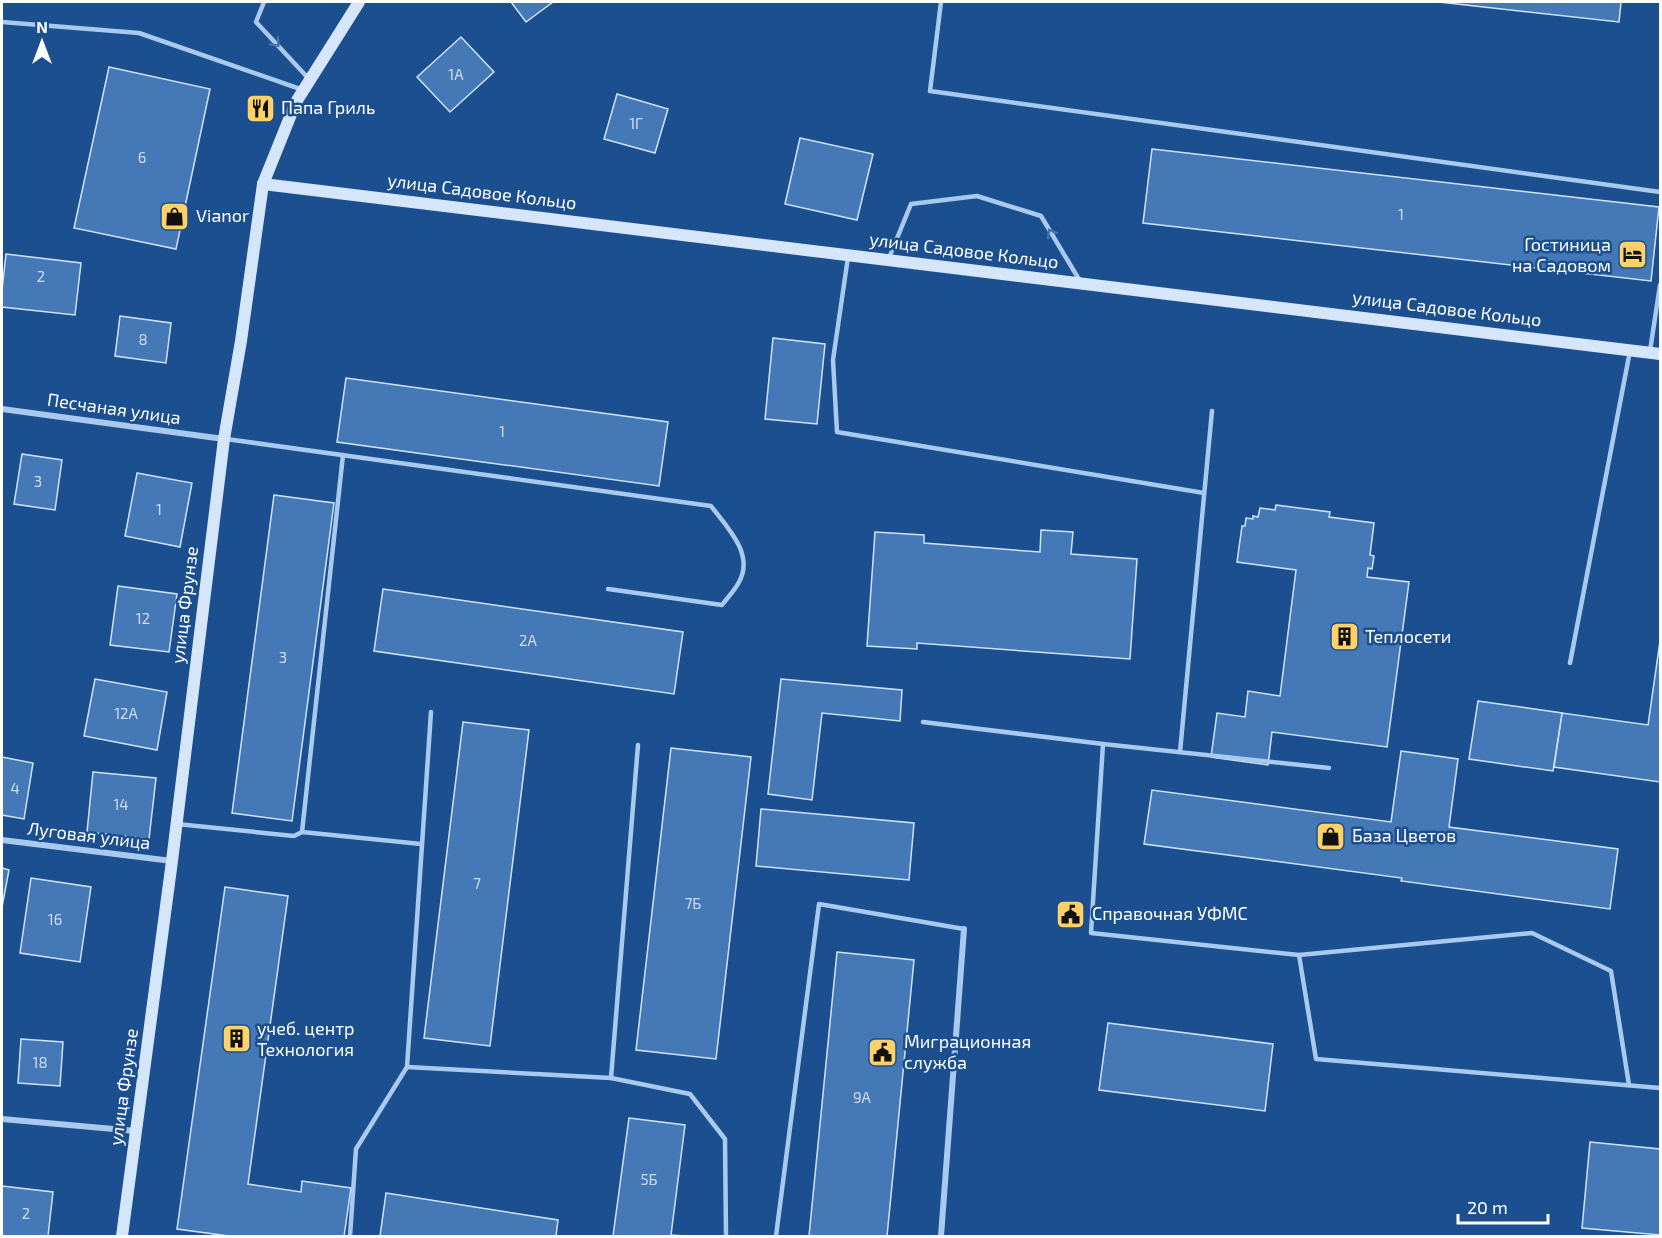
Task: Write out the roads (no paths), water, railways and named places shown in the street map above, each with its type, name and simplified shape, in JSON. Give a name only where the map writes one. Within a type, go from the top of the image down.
[{"type":"main road","name":"улица Фрунзе","points":[[122,1236],[177,824],[224,439],[264,184],[296,102],[359,2]]},
{"type":"main road","name":"улица Садовое Кольцо","points":[[264,184],[1655,353]]},
{"type":"street","name":"Песчаная улица","points":[[2,410],[224,439]]},
{"type":"street","name":"Луговая улица","points":[[2,840],[172,861]]},
{"type":"street","points":[[941,1236],[964,929]]},
{"type":"street","points":[[2,1119],[136,1131]]},
{"type":"lane","points":[[264,2],[256,22],[307,85]]},
{"type":"lane","points":[[941,2],[930,91],[1660,192]]},
{"type":"lane","points":[[2,22],[140,33],[307,85]]},
{"type":"lane","points":[[888,259],[911,204],[977,196],[1041,216],[1082,283]]},
{"type":"lane","points":[[848,255],[833,360],[837,432],[1204,493]]},
{"type":"lane","points":[[1655,353],[1660,285]]},
{"type":"lane","points":[[1570,663],[1630,350]]},
{"type":"lane","points":[[1180,752],[1212,411]]},
{"type":"lane","points":[[224,439],[711,506],[739,542],[744,566],[741,580],[722,605],[608,590]]},
{"type":"lane","points":[[302,832],[343,455]]},
{"type":"lane","points":[[350,1236],[356,1149],[407,1066],[431,712]]},
{"type":"lane","points":[[923,722],[1329,768]]},
{"type":"lane","points":[[1103,744],[1091,933],[1299,955],[1532,933],[1611,971],[1629,1085]]},
{"type":"lane","points":[[611,1078],[638,745]]},
{"type":"lane","points":[[177,824],[294,836],[302,832],[421,844]]},
{"type":"lane","points":[[776,1236],[819,904],[964,929]]},
{"type":"lane","points":[[1299,955],[1316,1059],[1660,1088]]},
{"type":"lane","points":[[407,1066],[611,1078],[690,1094],[725,1139],[726,1236]]},
{"type":"place","name":"Папа Гриль","points":[[260,108]]},
{"type":"place","name":"Vianor","points":[[175,216]]},
{"type":"place","name":"Гостиница на Садовом","points":[[1632,255]]},
{"type":"place","name":"Теплосети","points":[[1344,637]]},
{"type":"place","name":"База Цветов","points":[[1331,836]]},
{"type":"place","name":"Справочная УФМС","points":[[1071,914]]},
{"type":"place","name":"учеб. центр Технология","points":[[236,1039]]},
{"type":"place","name":"Миграционная служба","points":[[883,1052]]}]
